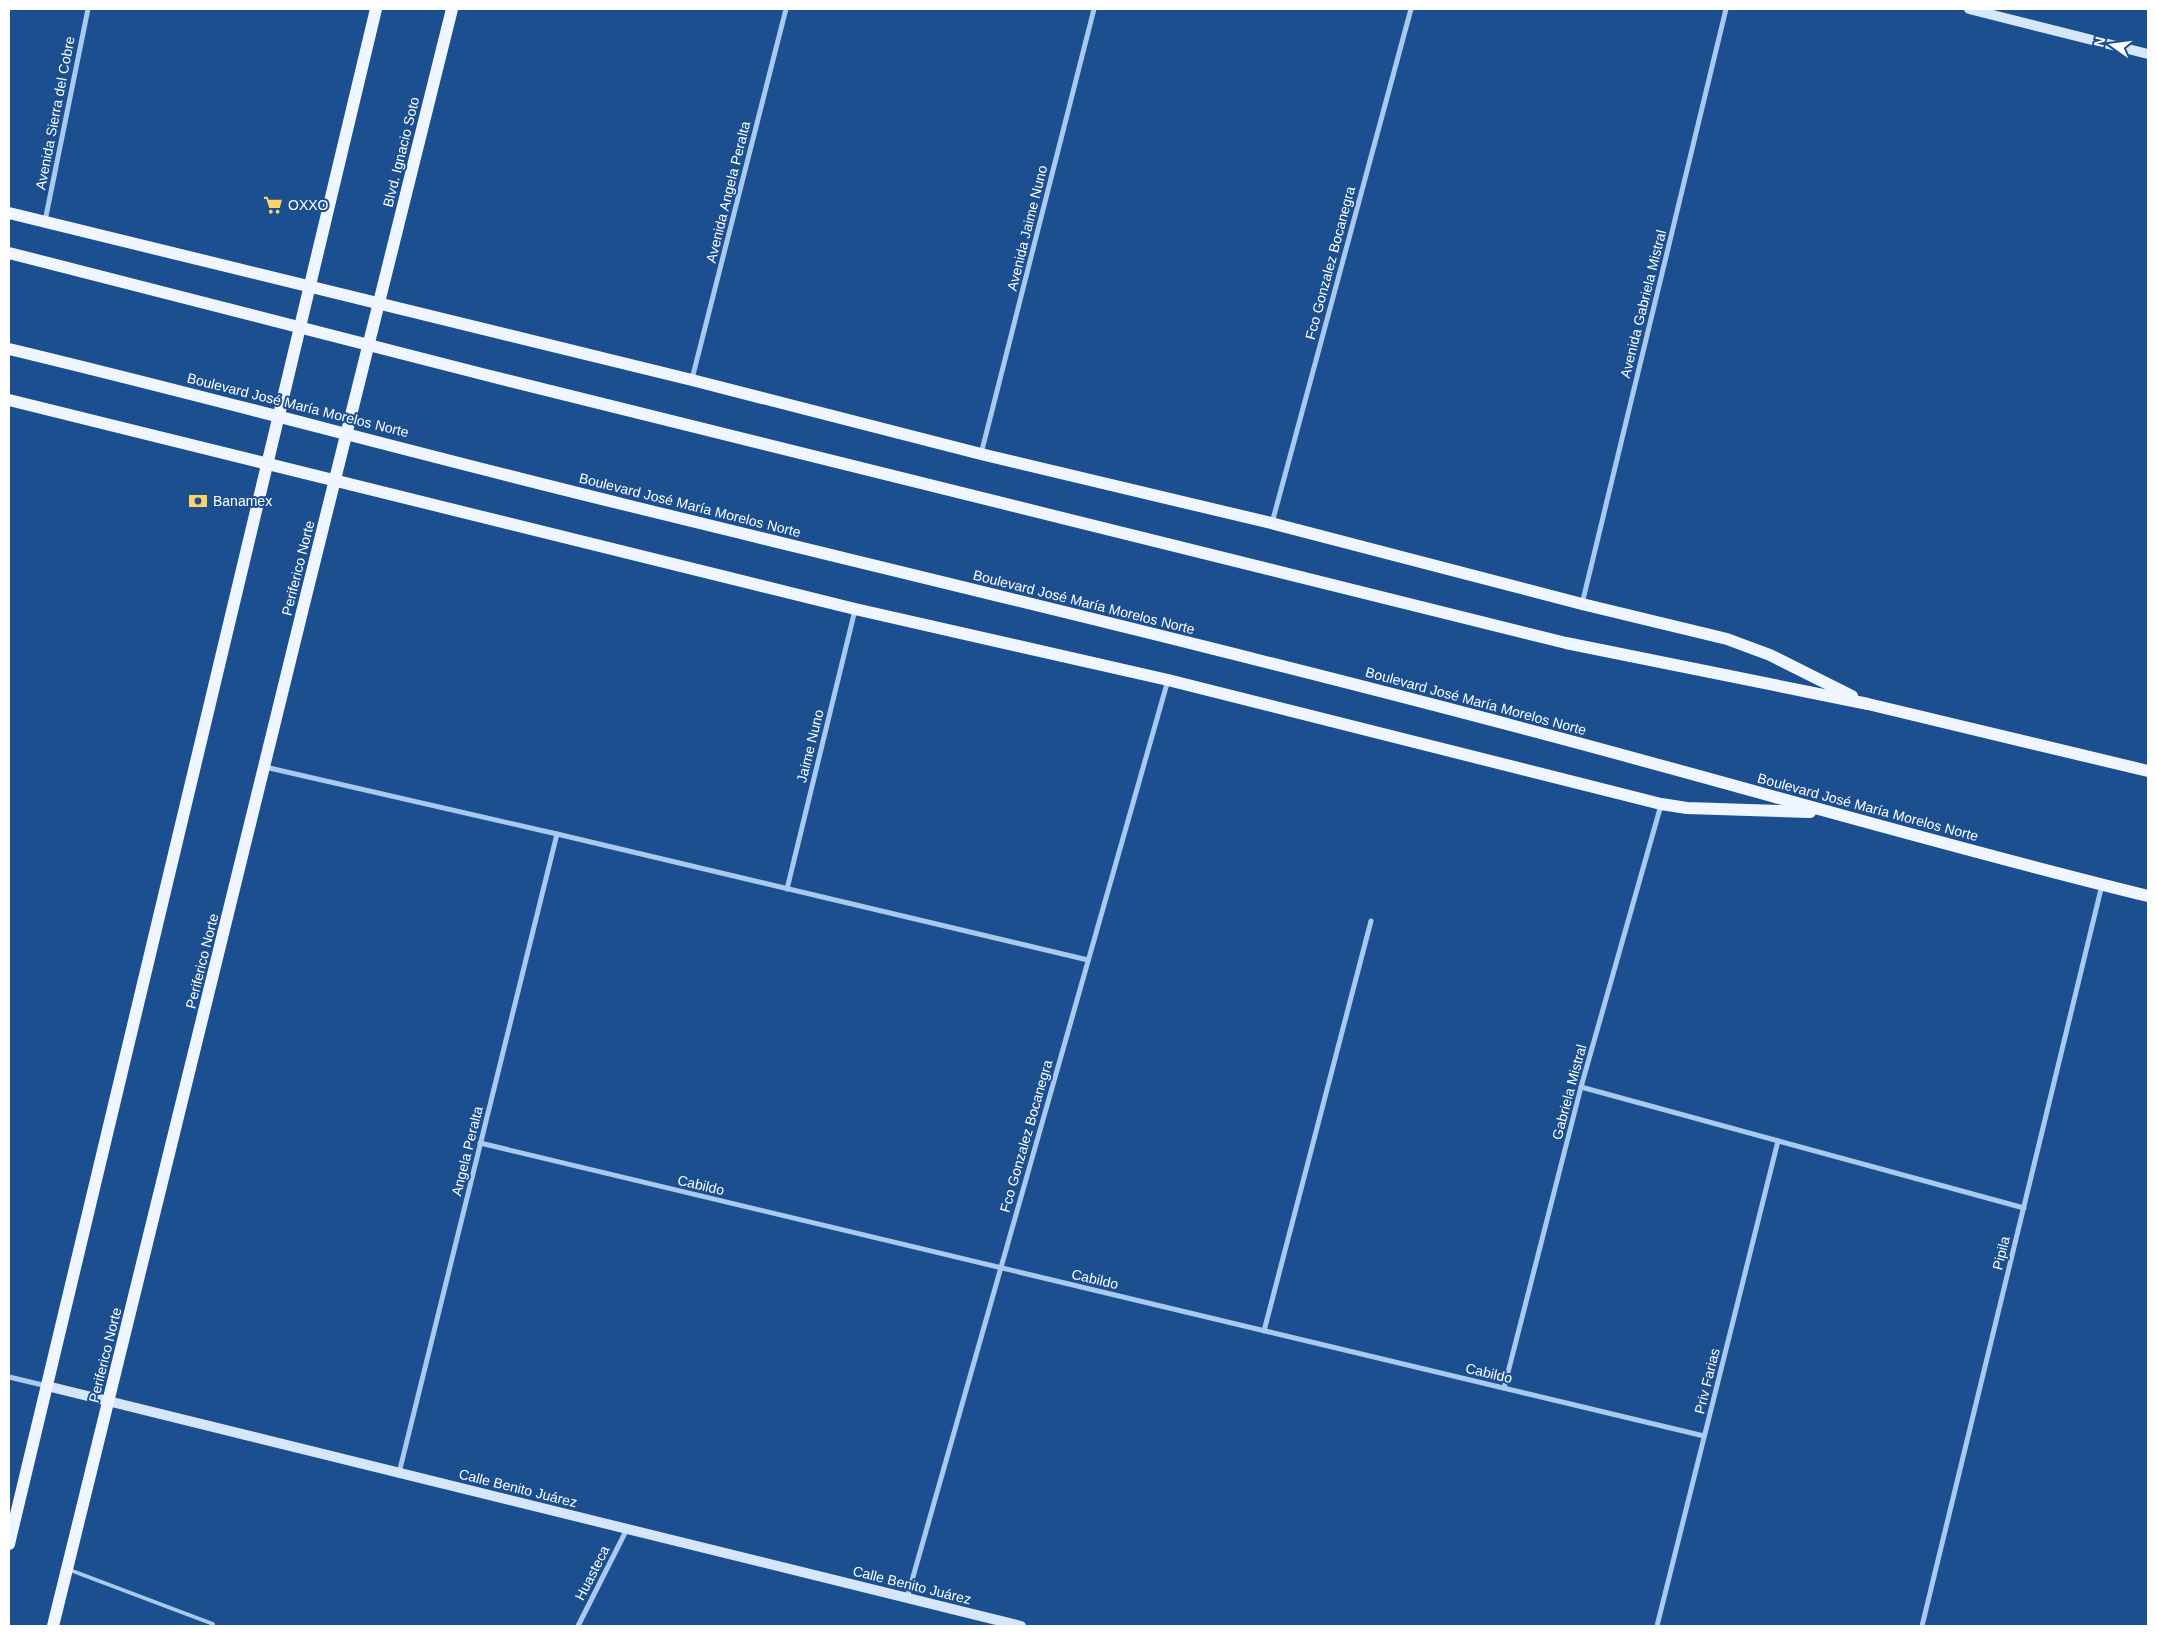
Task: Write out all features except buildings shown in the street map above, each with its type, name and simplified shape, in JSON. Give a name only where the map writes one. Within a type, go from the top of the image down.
[{"type":"main road","points":[[9,1544],[11,1527],[47,1386],[308,287],[376,9]]},
{"type":"main road","name":"Blvd. Ignacio Soto","points":[[379,303],[452,9]]},
{"type":"main road","points":[[9,213],[692,380],[981,454],[1272,523],[1582,604],[1727,639],[1770,655],[1868,704]]},
{"type":"main road","points":[[9,253],[477,373],[1566,643],[1868,704],[2148,771]]},
{"type":"main road","name":"Periferico Norte","points":[[53,1626],[379,303]]},
{"type":"main road","name":"Boulevard José María Morelos Norte","points":[[9,349],[181,390],[615,502],[1141,631],[1548,734],[1831,813],[2148,896]]},
{"type":"main road","points":[[9,400],[855,609],[1168,680],[1661,804],[1687,808],[1831,813]]},
{"type":"street","name":"Avenida Sierra del Cobre","points":[[45,222],[88,9]]},
{"type":"street","name":"Avenida Angela Peralta","points":[[692,380],[786,9]]},
{"type":"street","name":"Avenida Jaime Nuno","points":[[981,454],[1094,9]]},
{"type":"street","name":"Fco Gonzalez Bocanegra","points":[[1272,523],[1411,9]]},
{"type":"street","name":"Avenida Gabriela Mistral","points":[[1582,604],[1726,9]]},
{"type":"street","points":[[1969,9],[2148,54]]},
{"type":"street","name":"Jaime Nuno","points":[[787,889],[855,609]]},
{"type":"street","name":"Fco Gonzalez Bocanegra","points":[[906,1598],[1168,680]]},
{"type":"street","points":[[264,767],[557,834],[1088,960]]},
{"type":"street","name":"Gabriela Mistral","points":[[1504,1388],[1581,1087],[1661,804]]},
{"type":"street","name":"Angela Peralta","points":[[399,1473],[557,834]]},
{"type":"street","name":"Pipila","points":[[1922,1626],[2102,884]]},
{"type":"street","points":[[1264,1331],[1371,921]]},
{"type":"street","points":[[1581,1087],[2024,1208]]},
{"type":"street","name":"Priv Farias","points":[[1657,1626],[1778,1141]]},
{"type":"street","name":"Cabildo","points":[[480,1143],[1704,1436]]},
{"type":"street","name":"Calle Benito Juárez","points":[[9,1377],[1021,1626]]},
{"type":"street","name":"Huasteca","points":[[578,1626],[627,1530]]},
{"type":"lane","points":[[68,1569],[213,1624]]},
{"type":"place","name":"OXXO","points":[[273,205]]},
{"type":"place","name":"Banamex","points":[[198,501]]}]
